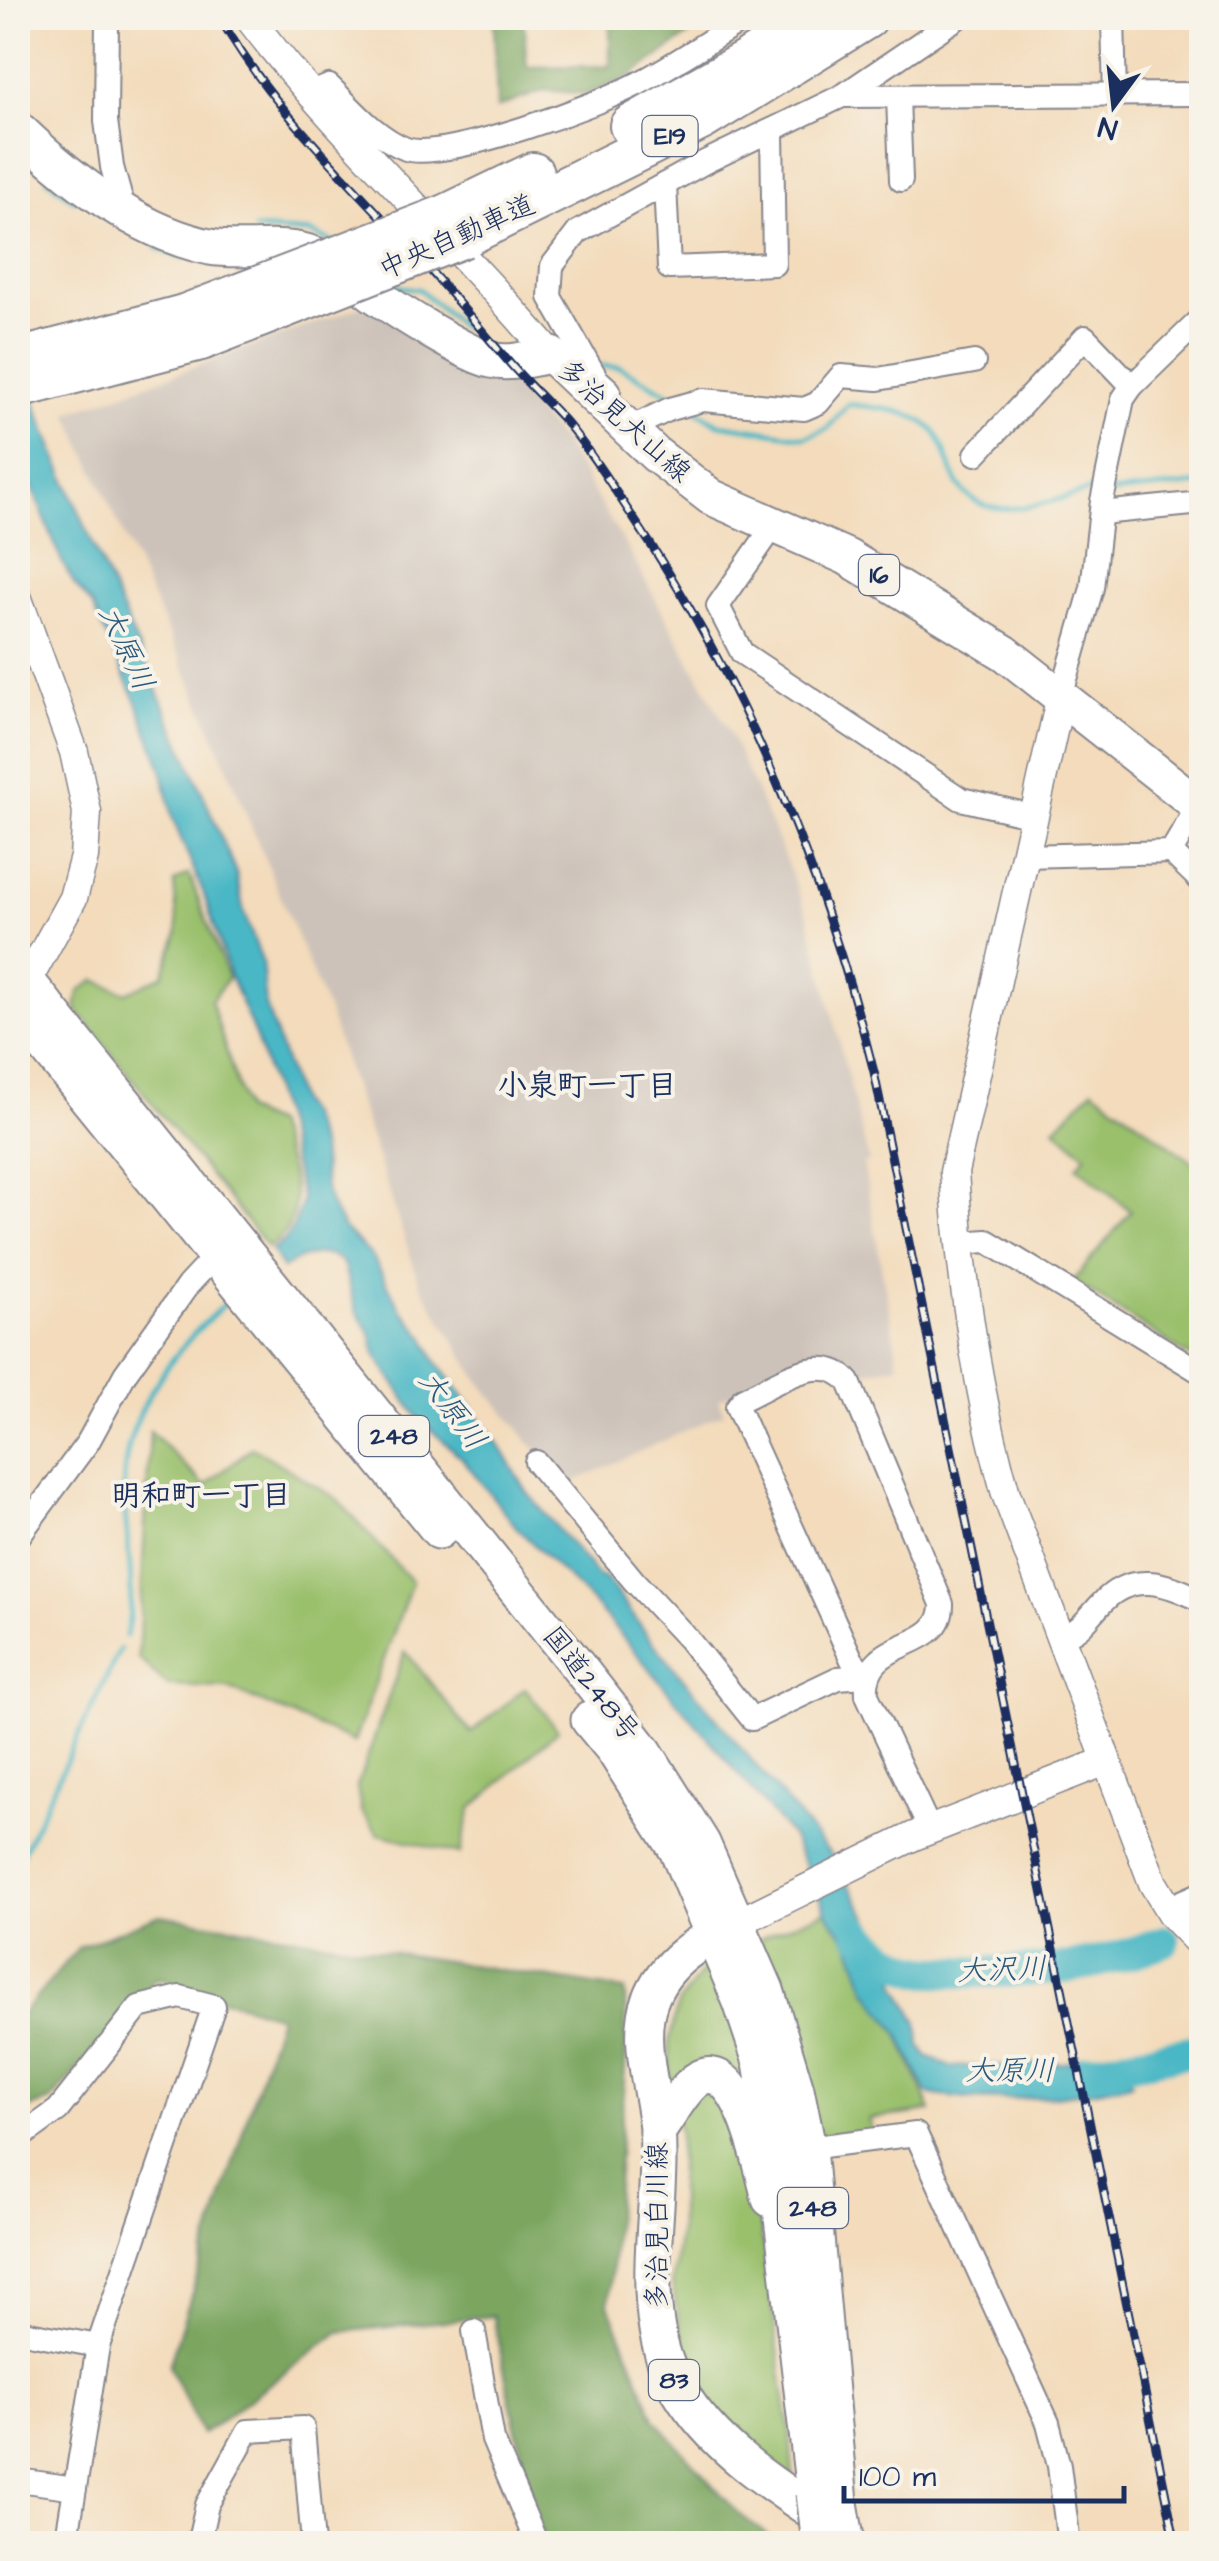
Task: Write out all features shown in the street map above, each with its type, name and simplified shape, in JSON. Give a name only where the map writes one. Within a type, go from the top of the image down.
[{"type":"highway","name":"中央自動車道","points":[[455,226],[672,104],[813,18]]},
{"type":"highway","name":"中央自動車道","points":[[35,374],[193,328],[455,226],[703,119],[867,18]]},
{"type":"main road","name":"多治見犬山線","points":[[18,129],[42,153],[126,214],[212,247],[274,248],[315,255],[459,346],[489,360],[508,362],[554,346],[636,426],[654,454],[711,496],[847,557],[1006,654],[1060,700],[1200,805]]},
{"type":"main road","name":"国道248号","points":[[20,991],[214,1256],[612,1749],[766,1990],[796,2089],[808,2148],[827,2498],[820,2544]]},
{"type":"main road","name":"国道248号","points":[[20,991],[645,1752],[702,1843],[726,1928],[741,2002],[761,2062],[786,2258],[827,2498],[847,2544]]},
{"type":"main road","name":"多治見白川線","points":[[726,1928],[668,1968],[648,2005],[644,2026],[657,2132],[653,2296],[661,2346],[677,2387],[702,2423],[731,2454],[861,2544]]},
{"type":"main road","points":[[657,2132],[696,2080],[712,2076],[734,2090],[747,2117],[786,2258]]},
{"type":"street","points":[[108,18],[106,121],[112,167],[126,214]]},
{"type":"street","points":[[249,18],[309,94],[504,299],[554,346],[597,379],[636,426],[670,409],[703,400],[804,409],[818,404],[840,376],[878,379],[974,362]]},
{"type":"street","points":[[554,346],[552,266],[578,232],[664,184],[842,96],[957,18]]},
{"type":"street","points":[[1113,18],[1115,96]]},
{"type":"street","points":[[309,94],[329,86],[381,136],[410,150],[464,146],[586,107],[640,83],[734,21]]},
{"type":"street","points":[[842,96],[1202,94]]},
{"type":"street","points":[[898,96],[900,180]]},
{"type":"street","points":[[664,184],[670,268],[774,264],[772,130]]},
{"type":"street","points":[[1202,318],[1123,399],[1102,499],[1092,588],[1060,700],[954,1172],[959,1242],[990,1438],[1006,1494],[1153,1883],[1168,1908],[1202,1946]]},
{"type":"street","points":[[976,454],[1085,337],[1132,386]]},
{"type":"street","points":[[1102,499],[1202,503]]},
{"type":"street","points":[[775,524],[718,606],[742,653],[962,799],[1033,816]]},
{"type":"street","points":[[19,611],[74,752],[87,812],[84,857],[73,898],[20,991]]},
{"type":"street","points":[[1171,852],[1200,805]]},
{"type":"street","points":[[1025,856],[1171,852],[1202,882]]},
{"type":"street","points":[[959,1242],[986,1241],[1202,1373]]},
{"type":"street","points":[[18,1537],[88,1442],[125,1374],[214,1256]]},
{"type":"street","points":[[865,1676],[874,1662],[935,1628],[942,1618],[942,1604],[849,1382],[840,1371],[812,1368],[743,1399],[737,1407],[852,1660],[865,1676],[867,1695],[922,1834]]},
{"type":"street","points":[[536,1462],[752,1719],[838,1678],[865,1676]]},
{"type":"street","points":[[1059,1638],[1082,1628],[1110,1594],[1129,1583],[1158,1582],[1202,1600]]},
{"type":"street","points":[[726,1928],[922,1834],[1106,1761]]},
{"type":"street","points":[[1168,1908],[1202,1892]]},
{"type":"street","points":[[18,2139],[58,2110],[139,2007],[180,1998],[214,2006],[98,2346],[66,2544]]},
{"type":"street","points":[[808,2148],[916,2134],[1048,2423],[1059,2466],[1069,2544]]},
{"type":"street","points":[[474,2331],[493,2440],[537,2544]]},
{"type":"street","points":[[18,2332],[98,2346]]},
{"type":"street","points":[[198,2544],[208,2505],[248,2431],[303,2428],[313,2544]]},
{"type":"street","points":[[18,2480],[75,2488]]},
{"type":"shaded area","points":[[365,305],[487,375],[507,379],[563,442],[627,548],[728,729],[808,916],[869,1162],[863,1163],[899,1365],[858,1373],[853,1361],[816,1358],[718,1399],[724,1413],[569,1484],[477,1378],[420,1284],[328,1012],[206,716],[68,413]]},
{"type":"green space","points":[[494,18],[523,18],[527,67],[610,66],[610,22],[714,18],[626,79],[587,94],[545,90],[497,108]]},
{"type":"green space","points":[[189,874],[228,978],[211,1001],[245,1111],[274,1124],[291,1174],[291,1221],[268,1248],[76,1009],[79,992],[95,980],[126,993],[163,975],[178,933],[174,882]]},
{"type":"green space","points":[[1093,1089],[1201,1168],[1201,1364],[1073,1281],[1131,1211],[1077,1166],[1086,1155],[1055,1128]]},
{"type":"green space","points":[[150,1431],[205,1486],[252,1447],[337,1499],[412,1582],[354,1742],[228,1688],[168,1686],[138,1658]]},
{"type":"green space","points":[[405,1651],[471,1733],[525,1688],[558,1730],[471,1809],[460,1854],[378,1834],[361,1811],[357,1786]]},
{"type":"green space","points":[[826,1911],[851,1946],[867,1990],[899,2034],[931,2111],[869,2119],[873,2133],[750,2153],[793,2477],[757,2456],[702,2396],[682,2339],[672,2283],[679,2230],[679,2134],[670,2086],[669,2042],[678,2004],[701,1972],[773,1932]]},
{"type":"green space","points":[[160,1915],[625,1990],[626,2054],[609,2305],[656,2421],[738,2513],[777,2543],[545,2543],[537,2525],[493,2316],[339,2332],[202,2434],[169,2366],[279,2016],[157,1978],[51,2101],[18,2112],[18,2019],[79,1947]]},
{"type":"water","points":[[18,357],[69,487],[236,873],[244,913],[262,961],[266,1006],[299,1103],[321,1149],[330,1204],[344,1229],[372,1256],[400,1307],[501,1448],[527,1492],[597,1575],[607,1580],[651,1640],[832,1856],[888,1951],[897,1985],[918,2022],[920,2045],[927,2056],[953,2067],[1064,2063],[1127,2054],[1132,2083],[1030,2098],[976,2099],[927,2093],[899,2034],[867,1990],[851,1946],[826,1911],[791,1836],[597,1607],[517,1528],[462,1458],[418,1418],[377,1357],[369,1331],[356,1310],[343,1263],[329,1256],[313,1255],[283,1269],[272,1251],[294,1226],[302,1201],[283,1122],[204,894],[173,819],[162,769],[138,705],[92,605],[61,560],[18,451]]},
{"type":"waterway","points":[[47,179],[74,200]]},
{"type":"waterway","points":[[255,229],[311,233],[332,242]]},
{"type":"waterway","points":[[157,248],[182,258]]},
{"type":"waterway","points":[[391,281],[400,287],[419,289],[462,327]]},
{"type":"waterway","points":[[599,366],[620,367],[679,399]]},
{"type":"waterway","points":[[697,411],[719,424],[805,437],[827,429],[848,404],[891,410],[911,416],[934,431],[954,476],[965,493],[980,503],[1016,508],[1100,491]]},
{"type":"waterway","points":[[1110,493],[1202,484]]},
{"type":"waterway","points":[[126,1636],[131,1584],[124,1496],[130,1440],[140,1414],[169,1365],[226,1303]]},
{"type":"waterway","points":[[18,1862],[120,1649]]},
{"type":"waterway","name":"大沢川","points":[[859,1931],[899,1963],[938,1972],[1072,1967],[1164,1941]]},
{"type":"waterway","name":"大原川","points":[[1088,2070],[1202,2049]]},
{"type":"railway","points":[[220,18],[257,75],[300,128],[422,260],[595,460],[713,649],[747,716],[806,855],[874,1072],[1176,2544]]},
{"type":"district","name":"小泉町一丁目","points":[[587,1086]]},
{"type":"district","name":"明和町一丁目","points":[[201,1496]]}]
